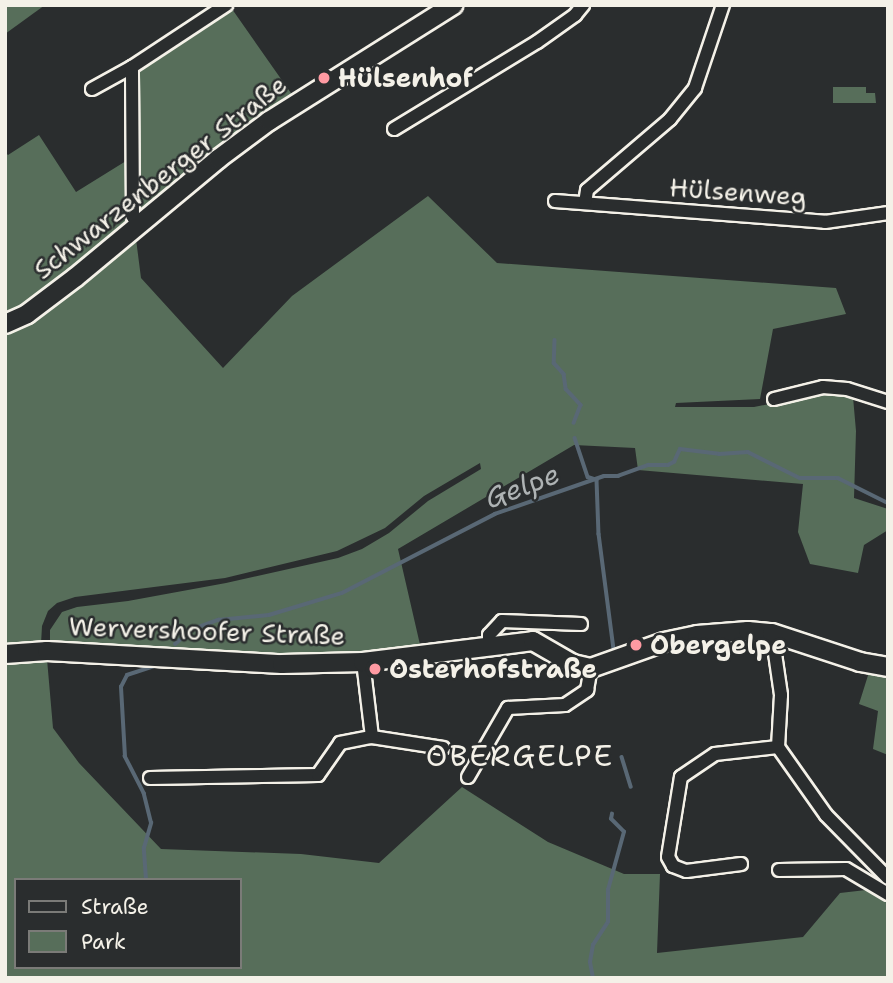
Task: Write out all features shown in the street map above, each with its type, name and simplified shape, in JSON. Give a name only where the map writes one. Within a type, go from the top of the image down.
[{"type":"main road","name":"Schwarzenberger Straße","points":[[5,324],[27,314],[269,121],[453,5]]},
{"type":"main road","points":[[591,668],[664,642],[696,635],[748,631],[772,633],[860,662],[888,667]]},
{"type":"main road","name":"Wervershoofer Straße","points":[[5,654],[47,651],[282,664],[363,662],[533,641],[573,664],[591,668]]},
{"type":"street","points":[[92,89],[132,67],[226,5]]},
{"type":"street","points":[[394,129],[537,43],[575,15],[583,5]]},
{"type":"street","name":"Hülsenweg","points":[[585,203],[587,190],[662,127],[695,88],[723,5]]},
{"type":"street","points":[[132,67],[133,217],[139,227]]},
{"type":"street","name":"Hülsenweg","points":[[555,201],[825,222],[888,213]]},
{"type":"street","points":[[774,399],[823,387],[847,390],[888,402]]},
{"type":"street","points":[[489,646],[489,635],[502,621],[581,624]]},
{"type":"street","points":[[772,633],[781,695],[778,747],[826,815],[888,878]]},
{"type":"street","points":[[363,662],[372,737]]},
{"type":"street","points":[[468,777],[508,708],[565,705],[587,690],[591,668]]},
{"type":"street","points":[[150,778],[318,775],[340,743],[372,737],[443,748]]},
{"type":"street","points":[[741,864],[687,871],[673,866],[668,857],[681,777],[715,754],[778,747]]},
{"type":"street","points":[[779,870],[846,869],[888,894]]},
{"type":"green space","points":[[5,5],[45,5],[5,34]]},
{"type":"green space","points":[[232,9],[293,96],[214,153],[138,215],[139,70]]},
{"type":"green space","points":[[833,87],[866,87],[866,93],[875,93],[876,103],[833,103]]},
{"type":"green space","points":[[39,135],[76,192],[126,161],[129,229],[136,239],[141,278],[223,368],[292,296],[428,196],[497,263],[836,288],[846,314],[773,329],[760,399],[676,403],[675,407],[754,407],[833,391],[853,397],[856,431],[854,498],[888,509],[888,530],[864,545],[858,573],[810,564],[798,532],[803,484],[638,470],[635,448],[574,445],[398,549],[421,649],[362,656],[202,655],[50,646],[50,630],[62,612],[77,607],[128,601],[226,583],[338,558],[362,549],[389,533],[428,501],[481,469],[480,463],[424,496],[385,528],[337,551],[225,578],[75,597],[57,603],[48,611],[42,626],[41,644],[5,648],[5,152],[8,155]]},
{"type":"green space","points":[[47,659],[53,728],[79,763],[161,849],[301,854],[379,863],[462,787],[548,842],[624,874],[660,874],[657,953],[803,937],[840,893],[866,890],[888,902],[888,978],[5,978],[5,662]]},
{"type":"green space","points":[[870,669],[888,673],[888,755],[873,749],[878,711],[859,704]]},
{"type":"waterway","points":[[555,340],[554,363],[564,374],[566,389],[581,405],[574,423]]},
{"type":"waterway","points":[[575,438],[588,477],[597,480],[599,534],[614,650]]},
{"type":"waterway","name":"Gelpe","points":[[175,644],[193,629],[218,620],[269,615],[342,593],[495,514],[604,476],[618,476],[648,465],[668,465],[674,462],[680,449],[719,454],[748,452],[800,478],[838,478],[888,503]]},
{"type":"waterway","name":"Gelpe","points":[[146,878],[144,848],[151,823],[144,794],[125,757],[121,687],[127,675],[155,666]]},
{"type":"waterway","points":[[622,757],[631,787]]},
{"type":"waterway","points":[[593,978],[590,962],[593,945],[608,922],[608,890],[624,832],[611,819],[612,814]]},
{"type":"place","name":"Hülsenhof","points":[[324,78]]},
{"type":"place","name":"Obergelpe","points":[[636,645]]},
{"type":"place","name":"Osterhofstraße","points":[[375,669]]},
{"type":"district","name":"OBERGELPE","points":[[520,756]]}]
